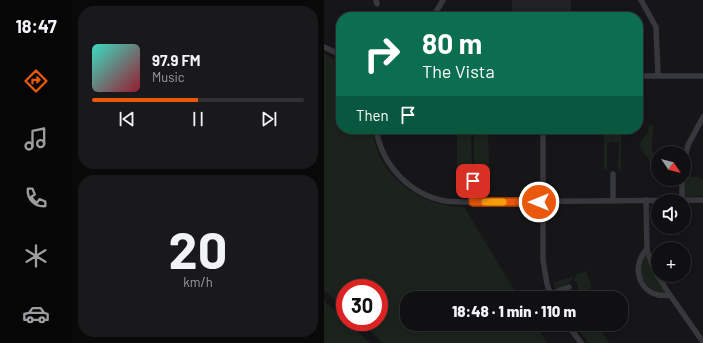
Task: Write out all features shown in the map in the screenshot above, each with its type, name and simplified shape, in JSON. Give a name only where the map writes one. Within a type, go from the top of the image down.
[{"type":"street","points":[[436,12],[443,0]]},
{"type":"street","points":[[641,0],[656,27],[658,75]]},
{"type":"street","points":[[324,47],[336,53]]},
{"type":"street","points":[[643,76],[703,76]]},
{"type":"street","points":[[688,146],[703,117]]},
{"type":"street","points":[[377,134],[380,146],[388,162],[406,183],[424,194],[445,201],[543,202],[651,200]]},
{"type":"street","points":[[543,134],[543,260],[550,291]]},
{"type":"street","points":[[473,170],[473,202]]},
{"type":"street","points":[[613,174],[613,201]]},
{"type":"street","points":[[646,200],[647,249],[651,265],[703,342]]},
{"type":"street","points":[[691,200],[703,200]]},
{"type":"street","points":[[647,249],[642,254],[638,267],[641,281],[644,287],[650,292],[665,296],[670,295]]},
{"type":"street","points":[[561,291],[569,287]]},
{"type":"street","points":[[572,331],[581,343]]},
{"type":"shaded area","points":[[512,0],[571,0],[571,12],[512,12]]},
{"type":"shaded area","points":[[324,54],[336,60],[336,134],[374,134],[376,146],[382,161],[391,174],[403,185],[432,201],[448,206],[464,207],[515,291],[400,291],[400,331],[539,331],[547,343],[383,343],[370,331],[388,331],[388,279],[336,279],[336,301],[324,290]]},
{"type":"shaded area","points":[[649,124],[653,127],[650,162],[640,146],[641,141],[648,132]]},
{"type":"shaded area","points":[[457,134],[471,134],[472,165],[469,169],[457,166]]},
{"type":"shaded area","points":[[474,134],[488,134],[489,165],[485,166],[481,170],[477,170],[477,167],[474,165]]},
{"type":"shaded area","points":[[604,134],[612,134],[612,142],[607,142],[607,169],[604,170]]},
{"type":"shaded area","points":[[613,134],[621,134],[621,169],[618,169],[619,142],[613,142]]},
{"type":"shaded area","points":[[691,177],[699,177],[703,180],[703,196],[691,197],[691,194],[685,194],[684,186],[691,186]]},
{"type":"shaded area","points":[[645,254],[651,270],[651,282],[659,282],[666,293],[656,291],[647,285],[642,276],[641,263]]},
{"type":"shaded area","points":[[586,271],[592,288],[584,291],[578,291],[578,284],[574,280],[576,275]]},
{"type":"shaded area","points":[[574,276],[563,287],[558,289],[554,287],[553,283]]},
{"type":"shaded area","points":[[324,301],[336,312],[336,331],[357,331],[370,343],[324,343]]},
{"type":"shaded area","points":[[580,331],[601,331],[609,343],[589,343]]},
{"type":"slow traffic","points":[[485,202],[503,202]]},
{"type":"route","points":[[473,181],[473,202],[539,202]]}]
